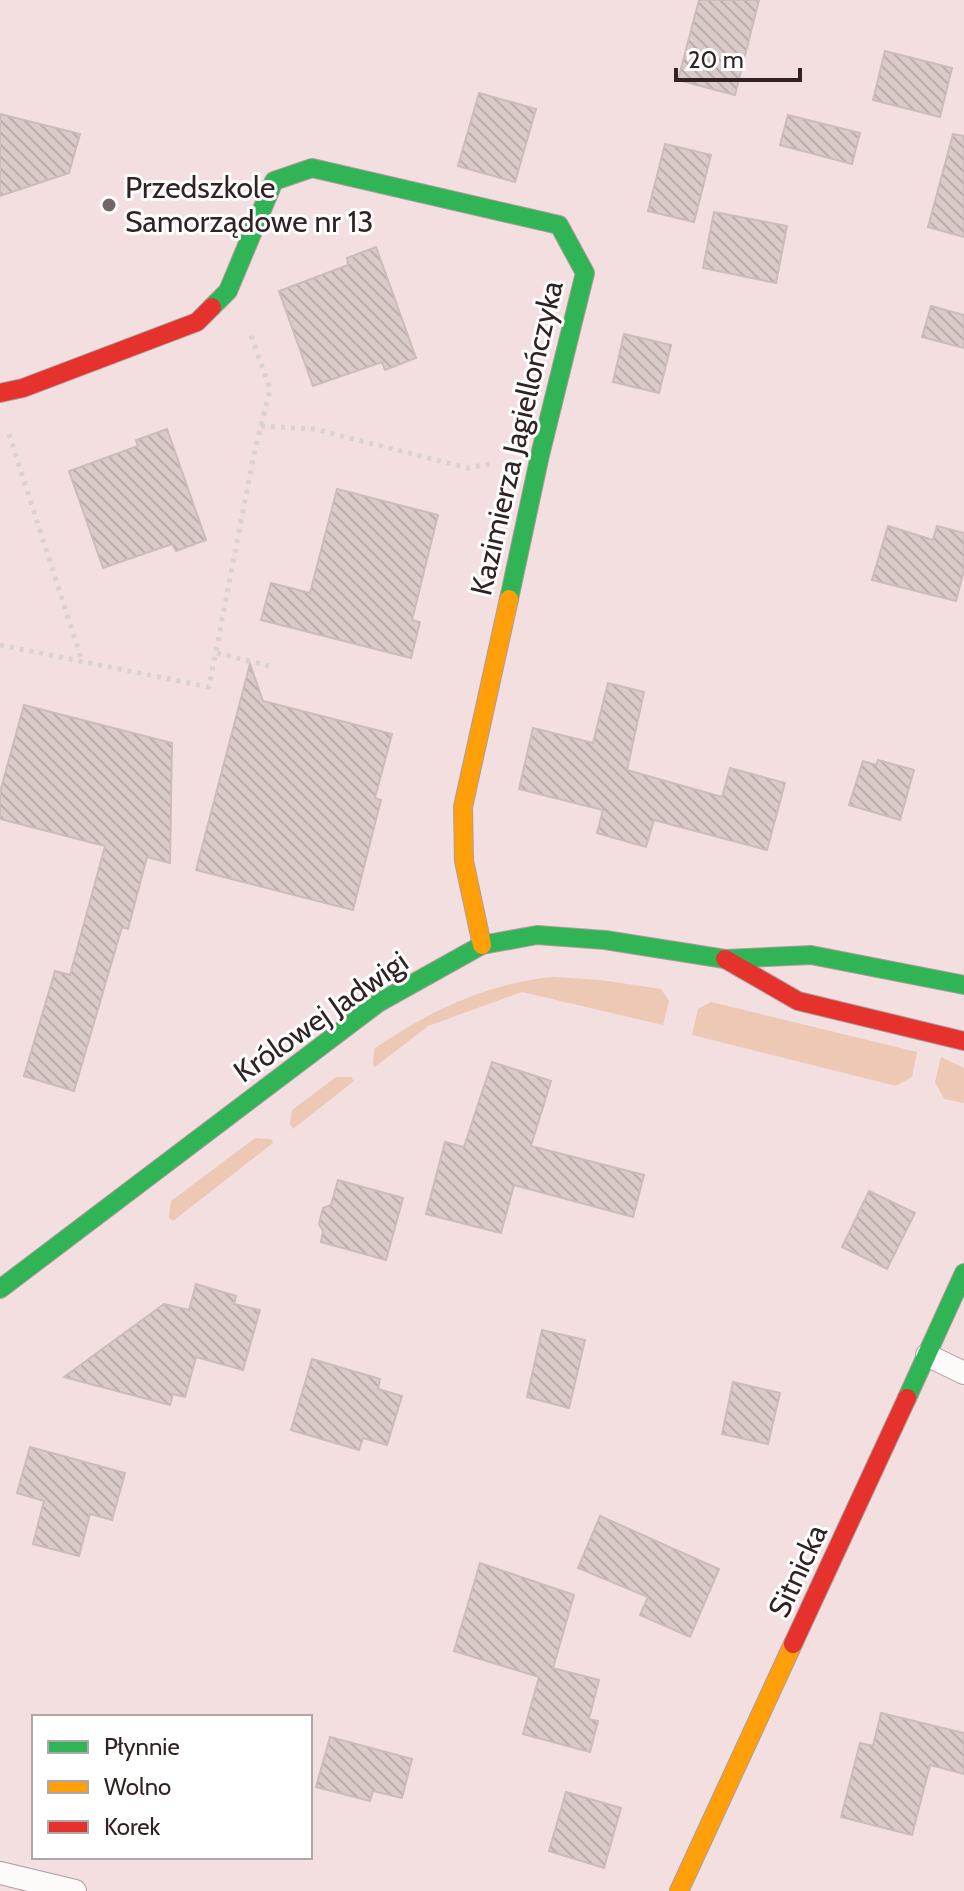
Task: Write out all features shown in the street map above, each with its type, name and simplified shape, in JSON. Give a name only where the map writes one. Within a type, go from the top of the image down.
[{"type":"street","name":"Kazimierza Jagiellończyka","points":[[0,393],[23,388],[197,322],[228,291],[274,181],[312,168],[559,225],[585,273],[540,455],[463,807],[464,861],[482,945]]},
{"type":"street","name":"Królowej Jadwigi","points":[[0,1289],[378,1003],[482,945],[537,935],[605,940],[725,959],[811,955],[964,985]]},
{"type":"street","name":"Królowej Jadwigi","points":[[725,959],[798,1001],[964,1041]]},
{"type":"street","name":"Sitnicka","points":[[679,1891],[964,1273]]},
{"type":"lane","points":[[927,1355],[964,1373]]},
{"type":"lane","points":[[0,1873],[75,1891]]},
{"type":"path","points":[[0,645],[209,687],[270,389],[241,307],[228,291]]},
{"type":"path","points":[[261,426],[314,429],[468,468],[540,455]]},
{"type":"path","points":[[8,431],[82,662]]},
{"type":"path","points":[[217,653],[269,666]]},
{"type":"shaded area","points":[[553,977],[661,989],[669,1001],[663,1025],[522,992],[428,1026],[375,1067],[373,1065],[374,1049],[415,1023],[459,1001],[505,986]]},
{"type":"shaded area","points":[[711,1002],[917,1052],[912,1077],[896,1086],[692,1035],[698,1009]]},
{"type":"shaded area","points":[[941,1057],[964,1068],[964,1103],[944,1099],[935,1082]]},
{"type":"shaded area","points":[[336,1077],[351,1077],[354,1081],[293,1129],[290,1124],[292,1110]]},
{"type":"shaded area","points":[[255,1138],[271,1139],[273,1143],[173,1221],[169,1218],[171,1201]]},
{"type":"building","points":[[699,0],[759,0],[735,95],[678,80]]},
{"type":"building","points":[[885,51],[952,68],[940,117],[873,100]]},
{"type":"building","points":[[479,93],[536,109],[515,182],[458,166]]},
{"type":"building","points":[[0,114],[80,134],[69,173],[0,196]]},
{"type":"building","points":[[788,115],[860,133],[852,164],[780,145]]},
{"type":"building","points":[[953,134],[964,136],[964,237],[928,227]]},
{"type":"building","points":[[665,144],[711,155],[694,222],[648,211]]},
{"type":"building","points":[[714,212],[787,226],[776,283],[703,268]]},
{"type":"building","points":[[376,247],[416,358],[385,370],[382,362],[313,386],[279,291],[348,265],[347,258]]},
{"type":"building","points":[[931,306],[964,315],[964,348],[922,337]]},
{"type":"building","points":[[624,334],[671,345],[659,393],[613,382]]},
{"type":"building","points":[[167,429],[206,540],[176,551],[172,544],[103,568],[69,471],[138,446],[136,440]]},
{"type":"building","points":[[337,489],[438,515],[412,620],[420,622],[411,658],[261,620],[271,583],[310,593]]},
{"type":"building","points":[[888,526],[933,540],[937,526],[964,533],[964,570],[956,601],[872,580]]},
{"type":"building","points":[[250,664],[263,701],[392,734],[375,798],[381,800],[353,910],[196,870]]},
{"type":"building","points":[[608,683],[644,692],[627,770],[722,797],[730,768],[785,783],[767,850],[654,820],[646,847],[597,833],[603,810],[519,789],[533,728],[593,743]]},
{"type":"building","points":[[24,705],[172,743],[170,863],[147,857],[128,929],[122,927],[74,1091],[24,1076],[55,971],[70,975],[105,846],[0,819],[0,792]]},
{"type":"building","points":[[878,760],[914,770],[900,820],[849,805],[863,761],[876,765]]},
{"type":"building","points":[[492,1062],[551,1081],[531,1146],[644,1175],[633,1217],[514,1185],[501,1233],[426,1214],[445,1142],[464,1147]]},
{"type":"building","points":[[338,1180],[403,1198],[386,1260],[321,1242],[323,1231],[319,1224],[323,1208],[331,1205]]},
{"type":"building","points":[[869,1191],[915,1213],[887,1269],[842,1247]]},
{"type":"building","points":[[196,1284],[236,1296],[234,1304],[260,1310],[243,1370],[196,1357],[185,1397],[173,1394],[170,1405],[64,1377],[164,1304],[189,1310]]},
{"type":"building","points":[[542,1330],[585,1340],[569,1408],[527,1397]]},
{"type":"building","points":[[312,1359],[380,1379],[378,1389],[402,1396],[387,1445],[363,1438],[359,1450],[291,1430]]},
{"type":"building","points":[[733,1382],[780,1393],[768,1444],[722,1434]]},
{"type":"building","points":[[30,1447],[125,1473],[112,1520],[90,1514],[79,1556],[33,1544],[44,1501],[17,1493]]},
{"type":"building","points":[[600,1516],[719,1569],[690,1637],[640,1615],[648,1597],[578,1568]]},
{"type":"building","points":[[480,1563],[574,1595],[553,1668],[599,1680],[589,1719],[598,1721],[590,1752],[523,1734],[539,1677],[454,1651]]},
{"type":"building","points":[[881,1713],[964,1733],[964,1774],[930,1765],[912,1835],[841,1817],[860,1743],[873,1746]]},
{"type":"building","points":[[330,1737],[412,1759],[402,1798],[373,1791],[370,1801],[316,1787]]},
{"type":"building","points":[[566,1792],[621,1808],[604,1868],[549,1851]]},
{"type":"traffic: fast","points":[[212,307],[228,291],[274,181],[312,168],[559,225],[585,273],[540,455],[509,599]]},
{"type":"traffic: fast","points":[[0,1289],[378,1003],[482,945],[537,935],[605,940],[725,959],[811,955],[964,985]]},
{"type":"traffic: fast","points":[[907,1398],[964,1273]]},
{"type":"traffic: slow","points":[[482,945],[464,861],[463,807],[509,599]]},
{"type":"traffic: slow","points":[[679,1891],[793,1644]]},
{"type":"traffic: jam","points":[[0,393],[23,388],[197,322],[212,307]]},
{"type":"traffic: jam","points":[[725,959],[798,1001],[964,1041]]},
{"type":"traffic: jam","points":[[793,1644],[907,1398]]},
{"type":"place","name":"Przedszkole Samorządowe nr 13","points":[[109,205]]}]
